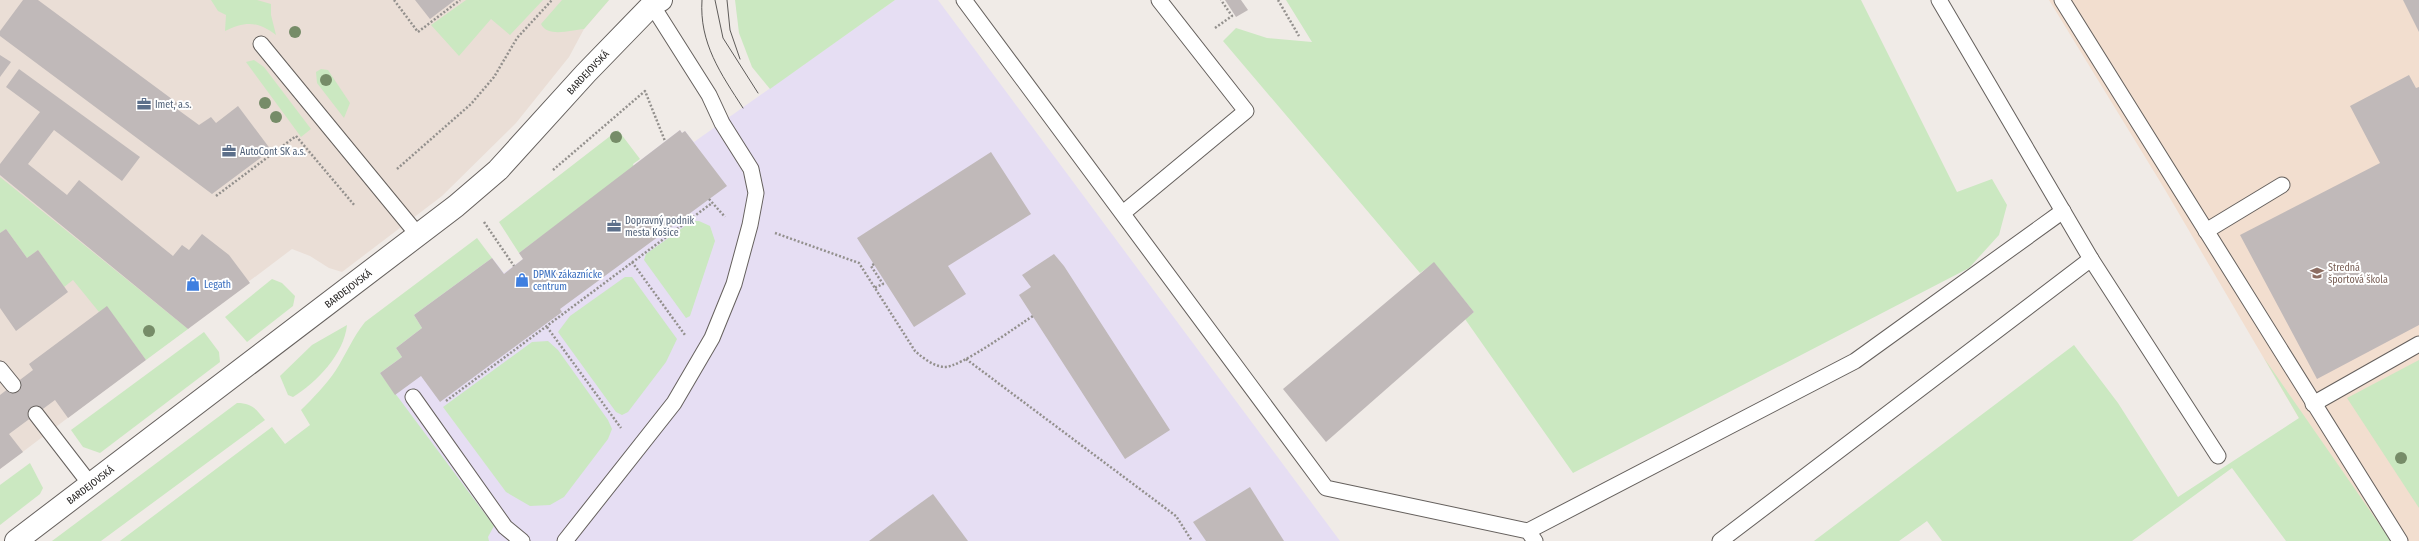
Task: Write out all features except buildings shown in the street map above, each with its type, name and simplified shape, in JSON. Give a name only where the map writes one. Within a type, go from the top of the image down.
[{"type":"street","name":"BARDEJOVSKÁ","points":[[16,541],[418,234],[498,170],[586,73],[656,2]]},
{"type":"lane","points":[[964,0],[1326,488],[1532,536],[1855,361],[2063,211]]},
{"type":"lane","points":[[1122,213],[1246,110],[1159,0]]},
{"type":"lane","points":[[1940,0],[2090,259],[2218,456]]},
{"type":"lane","points":[[2062,0],[2400,541]]},
{"type":"lane","points":[[565,541],[674,402],[712,338],[734,284],[750,225],[756,193],[751,169],[722,123],[709,95],[656,2]]},
{"type":"lane","points":[[261,44],[418,234]]},
{"type":"lane","points":[[2206,232],[2282,185]]},
{"type":"lane","points":[[1720,541],[2090,259]]},
{"type":"lane","points":[[2313,404],[2419,344]]},
{"type":"lane","points":[[0,369],[13,385]]},
{"type":"lane","points":[[413,397],[505,527],[522,541]]},
{"type":"lane","points":[[36,414],[90,484]]},
{"type":"path","points":[[394,0],[418,32],[460,0]]},
{"type":"path","points":[[378,186],[471,104],[494,77],[517,38],[552,0]]},
{"type":"path","points":[[1220,0],[1232,16]]},
{"type":"path","points":[[1278,0],[1299,36]]},
{"type":"path","points":[[553,170],[645,91],[665,141]]},
{"type":"path","points":[[216,196],[296,136],[355,206]]},
{"type":"path","points":[[244,170],[247,173]]},
{"type":"path","points":[[709,199],[722,216],[859,263],[915,351],[926,361],[945,367],[966,359],[1033,316]]},
{"type":"path","points":[[427,416],[712,203]]},
{"type":"path","points":[[484,222],[514,266]]},
{"type":"path","points":[[632,262],[701,357]]},
{"type":"path","points":[[874,264],[871,266],[882,284],[874,288]]},
{"type":"path","points":[[547,327],[637,450]]},
{"type":"path","points":[[966,359],[1176,516],[1192,541]]},
{"type":"shaded area","points":[[0,0],[609,0],[584,29],[569,57],[516,123],[442,196],[342,272],[329,268],[310,256],[292,249],[0,469]]},
{"type":"shaded area","points":[[895,0],[938,0],[1340,541],[155,541],[402,357],[396,348],[422,328],[414,315],[492,258],[504,273],[523,259],[519,253],[680,130],[682,133],[685,131],[694,142]]},
{"type":"shaded area","name":"Stredná športová škola","points":[[2049,0],[2419,0],[2419,541],[2371,541],[2164,188]]},
{"type":"green space","points":[[211,0],[257,0],[271,4],[271,15],[276,35],[263,27],[251,24],[239,25],[225,31],[226,15],[218,11]]},
{"type":"green space","points":[[466,0],[543,0],[510,35],[491,19],[459,56],[431,25]]},
{"type":"green space","points":[[562,0],[609,0],[584,29],[560,32],[549,31],[541,24]]},
{"type":"green space","points":[[735,0],[895,0],[770,89],[752,67],[739,33]]},
{"type":"green space","points":[[1286,0],[1861,0],[1957,192],[1992,179],[2007,205],[1999,235],[1969,268],[1573,473],[1465,319],[1474,312],[1434,263],[1420,273],[1223,41],[1236,28],[1267,38],[1312,42]]},
{"type":"green space","points":[[254,60],[264,67],[311,129],[301,137],[246,62]]},
{"type":"green space","points":[[321,69],[328,70],[350,103],[344,118],[317,83],[316,72]]},
{"type":"green space","points":[[618,130],[640,159],[633,164],[634,167],[519,253],[499,222]]},
{"type":"green space","points":[[0,177],[188,329],[146,360],[107,307],[99,312],[73,280],[64,287],[38,250],[27,258],[6,229],[0,233]]},
{"type":"green space","points":[[692,221],[699,221],[710,226],[715,241],[690,316],[686,318],[644,260],[646,254]]},
{"type":"green space","points":[[477,238],[492,258],[414,315],[422,328],[396,348],[402,357],[380,373],[494,526],[488,537],[489,541],[120,541],[272,427],[285,444],[310,425],[301,410],[320,391],[340,364],[365,322]]},
{"type":"green space","points":[[625,277],[632,277],[677,339],[666,362],[628,412],[622,415],[616,412],[558,332],[570,316]]},
{"type":"green space","points":[[272,279],[282,283],[295,296],[293,306],[247,342],[225,317]]},
{"type":"green space","points":[[347,325],[341,346],[328,366],[302,391],[293,397],[288,395],[280,376],[312,345]]},
{"type":"green space","points":[[204,332],[219,352],[220,362],[100,453],[83,447],[71,430]]},
{"type":"green space","points":[[548,341],[558,350],[608,420],[612,429],[608,439],[564,497],[550,505],[530,506],[506,492],[443,407],[532,342]]},
{"type":"green space","points":[[2074,345],[2118,403],[2178,497],[2299,418],[2264,358],[2391,541],[2286,541],[2232,468],[2132,541],[1942,541],[1927,521],[1899,541],[1814,541]]},
{"type":"green space","points":[[2419,360],[2419,508],[2347,398]]},
{"type":"green space","points":[[237,403],[250,405],[265,420],[101,541],[52,541]]},
{"type":"green space","points":[[30,463],[43,488],[40,494],[0,525],[0,485]]},
{"type":"tram line","points":[[702,0],[702,16],[708,44],[727,83],[743,108]]},
{"type":"tram line","points":[[715,0],[723,38],[758,93]]},
{"type":"tram line","points":[[727,0],[730,30],[740,59]]},
{"type":"place","name":"Imet, a.s.","points":[[144,104]]},
{"type":"place","name":"AutoCont SK a.s.","points":[[229,151]]},
{"type":"place","name":"Dopravný podnik mesta Košice","points":[[614,226]]},
{"type":"place","name":"Stredná športová škola","points":[[2317,273]]},
{"type":"place","name":"DPMK zákaznícke centrum","points":[[522,280]]},
{"type":"place","name":"Legath","points":[[193,284]]}]
